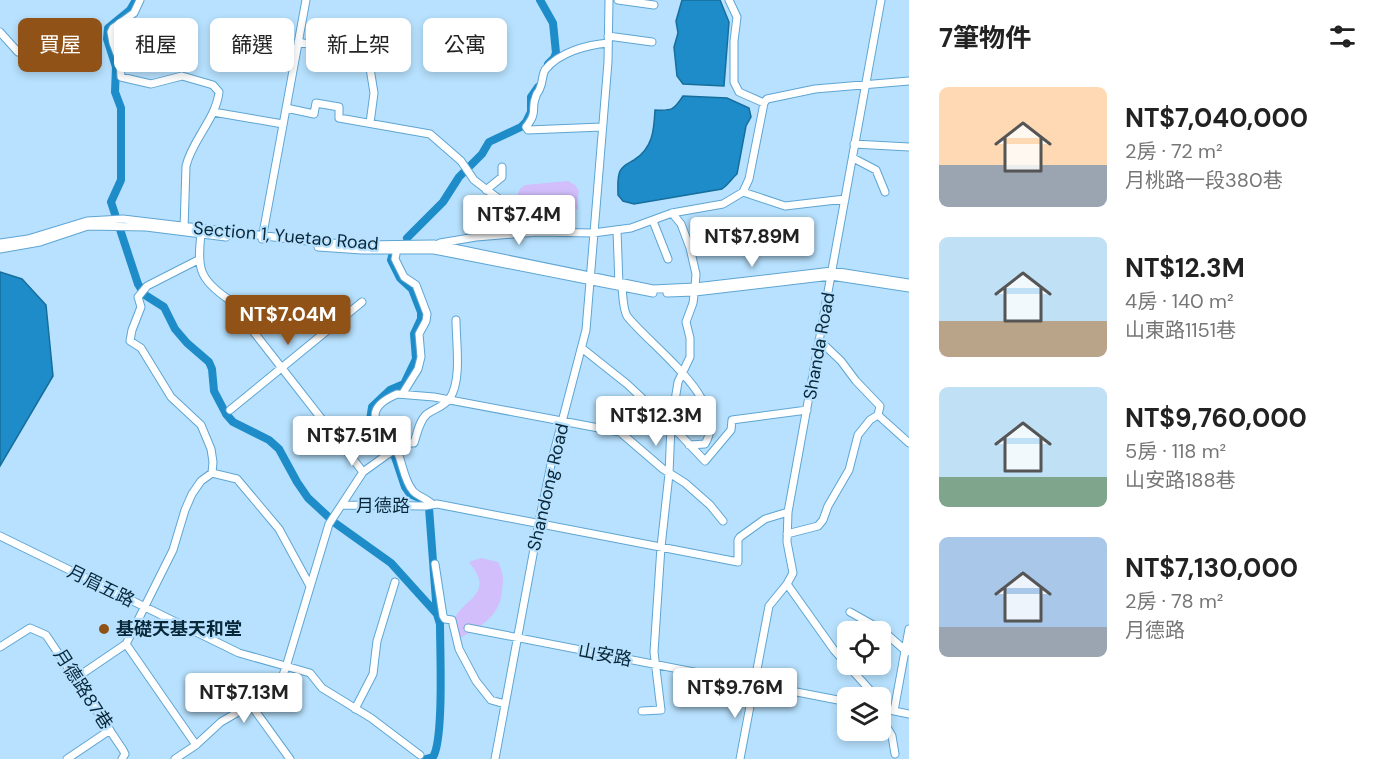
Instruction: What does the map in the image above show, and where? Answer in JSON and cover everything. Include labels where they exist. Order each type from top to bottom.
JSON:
[{"type":"street","points":[[140,0],[134,13],[113,28],[111,32],[120,62],[121,77],[151,84],[182,76],[213,85],[219,92],[213,112],[188,157],[184,230]]},
{"type":"street","points":[[262,238],[306,0]]},
{"type":"street","name":"Shandong Road","points":[[495,759],[539,522],[583,349],[591,278],[609,0]]},
{"type":"street","points":[[620,0],[654,5]]},
{"type":"street","points":[[729,0],[737,17],[734,41],[734,82],[739,92],[764,103]]},
{"type":"street","name":"Shanda Road","points":[[787,584],[793,573],[787,534],[788,512],[881,0]]},
{"type":"street","points":[[0,32],[18,52]]},
{"type":"street","points":[[602,127],[528,130],[526,127],[534,115],[534,103],[547,68],[563,55],[608,40],[652,42]]},
{"type":"street","points":[[297,42],[368,56],[374,93],[370,123]]},
{"type":"street","points":[[434,247],[476,237],[537,232],[593,233],[631,228],[672,213],[723,204],[742,192],[752,170],[766,99],[798,92],[865,83],[909,81]]},
{"type":"street","points":[[286,108],[314,114],[316,103],[339,107],[339,118],[430,134],[467,170],[474,180],[499,199],[498,235]]},
{"type":"street","points":[[213,112],[283,124]]},
{"type":"street","points":[[854,144],[909,147]]},
{"type":"street","points":[[853,158],[876,170],[885,192]]},
{"type":"street","points":[[486,190],[502,177],[502,167]]},
{"type":"street","points":[[742,192],[785,206],[845,199]]},
{"type":"street","points":[[642,711],[661,710],[654,652],[661,547],[678,382],[691,350],[687,322],[696,274],[681,224],[672,213]]},
{"type":"street","name":"Section 1, Yuetao Road","points":[[55,233],[87,221],[124,222],[362,250],[434,247]]},
{"type":"street","points":[[653,221],[668,259]]},
{"type":"street","name":"Section 1, Yuetao Road","points":[[184,230],[201,234],[262,238]]},
{"type":"street","points":[[616,230],[620,286],[625,314],[683,374],[705,403],[710,418],[710,436],[705,444],[689,445]]},
{"type":"street","points":[[0,243],[55,233]]},
{"type":"street","points":[[0,249],[32,244],[55,233]]},
{"type":"street","points":[[201,234],[198,260],[203,278],[213,289],[228,299],[363,472]]},
{"type":"street","name":"Section 1, Yuetao Road","points":[[316,244],[434,247],[591,278],[654,294],[832,273]]},
{"type":"street","points":[[398,249],[394,259],[404,277],[416,285],[426,314],[426,321],[418,334],[421,357],[418,369],[403,393]]},
{"type":"street","points":[[198,260],[147,285],[138,297],[141,307],[130,341],[141,348],[165,390],[201,425],[211,449],[212,472]]},
{"type":"street","points":[[832,273],[909,283]]},
{"type":"street","points":[[832,273],[909,288]]},
{"type":"street","points":[[230,410],[362,302]]},
{"type":"street","points":[[342,505],[363,472],[391,449],[394,443],[414,443],[423,419],[447,401],[457,382],[456,321]]},
{"type":"street","points":[[787,534],[818,526],[823,520],[828,506],[849,470],[858,435],[870,420],[878,415],[880,406],[856,381],[842,362],[819,340]]},
{"type":"street","points":[[583,349],[627,384],[658,413]]},
{"type":"street","points":[[429,505],[411,489],[377,425],[375,412],[378,407],[390,397],[403,393],[620,432],[669,474],[684,483],[710,506],[723,522]]},
{"type":"street","points":[[672,425],[705,461],[731,430],[732,420],[807,410]]},
{"type":"street","points":[[878,415],[909,443]]},
{"type":"street","points":[[900,436],[909,430]]},
{"type":"street","points":[[212,472],[232,477],[242,485],[279,529],[310,586]]},
{"type":"street","points":[[76,678],[126,644],[173,550],[192,494],[201,480],[212,472]]},
{"type":"street","name":"月德路","points":[[175,759],[196,745],[221,722],[278,688],[329,524],[342,505],[429,505],[539,522],[738,562],[740,537],[765,519],[788,512]]},
{"type":"street","name":"月眉五路","points":[[0,536],[248,657],[310,673],[322,688],[371,718],[420,755]]},
{"type":"street","points":[[435,564],[443,616],[445,619],[452,620],[459,649],[486,696],[505,704]]},
{"type":"street","points":[[355,710],[373,674],[377,641],[395,582]]},
{"type":"street","points":[[741,759],[769,606],[787,584],[834,650],[867,687]]},
{"type":"street","points":[[850,612],[882,630],[907,652]]},
{"type":"street","name":"月德路87巷","points":[[0,647],[30,628],[50,638],[125,754],[122,759]]},
{"type":"street","name":"山安路","points":[[468,628],[837,700]]},
{"type":"street","points":[[894,711],[907,652],[909,629]]},
{"type":"street","points":[[126,644],[196,745]]},
{"type":"street","points":[[251,705],[290,759]]},
{"type":"street","points":[[891,710],[909,714]]},
{"type":"street","points":[[67,759],[110,730]]},
{"type":"street","points":[[891,734],[895,754]]},
{"type":"shaded area","points":[[568,181],[579,191],[578,209],[508,213],[507,210],[521,208],[517,196],[525,185]]},
{"type":"shaded area","points":[[481,558],[498,562],[503,579],[501,599],[498,607],[488,619],[460,638],[454,619],[479,588],[476,573],[469,562]]},
{"type":"water","points":[[682,0],[720,0],[729,22],[724,86],[683,84],[677,76],[674,47],[678,33],[676,21]]},
{"type":"water","points":[[683,96],[727,98],[749,108],[751,117],[746,126],[737,174],[722,189],[634,204],[623,201],[618,195],[620,171],[640,155],[649,144],[655,110],[672,109]]},
{"type":"water","points":[[0,272],[22,279],[46,305],[53,376],[0,466]]},
{"type":"waterway","points":[[136,0],[130,10],[108,28],[107,39],[116,67],[115,92],[121,108],[121,180],[111,202],[138,284],[145,295],[164,307],[175,329],[209,362],[214,391],[233,422],[269,440],[279,449],[308,498],[335,523],[391,563],[437,614],[440,624],[439,732],[433,757],[426,759]]},
{"type":"waterway","points":[[540,0],[553,23],[556,53],[548,64]]},
{"type":"waterway","points":[[407,238],[443,202],[459,177],[482,154],[489,142],[521,127],[526,122],[531,112],[531,97],[538,87]]},
{"type":"waterway","points":[[393,253],[391,260],[400,278],[412,289],[421,312],[421,319],[414,334],[416,359],[404,384],[390,390],[372,407],[370,420],[395,457],[405,487],[410,494],[424,500],[429,508],[437,614]]},
{"type":"place","name":"基礎天基天和堂","points":[[104,629]]}]
